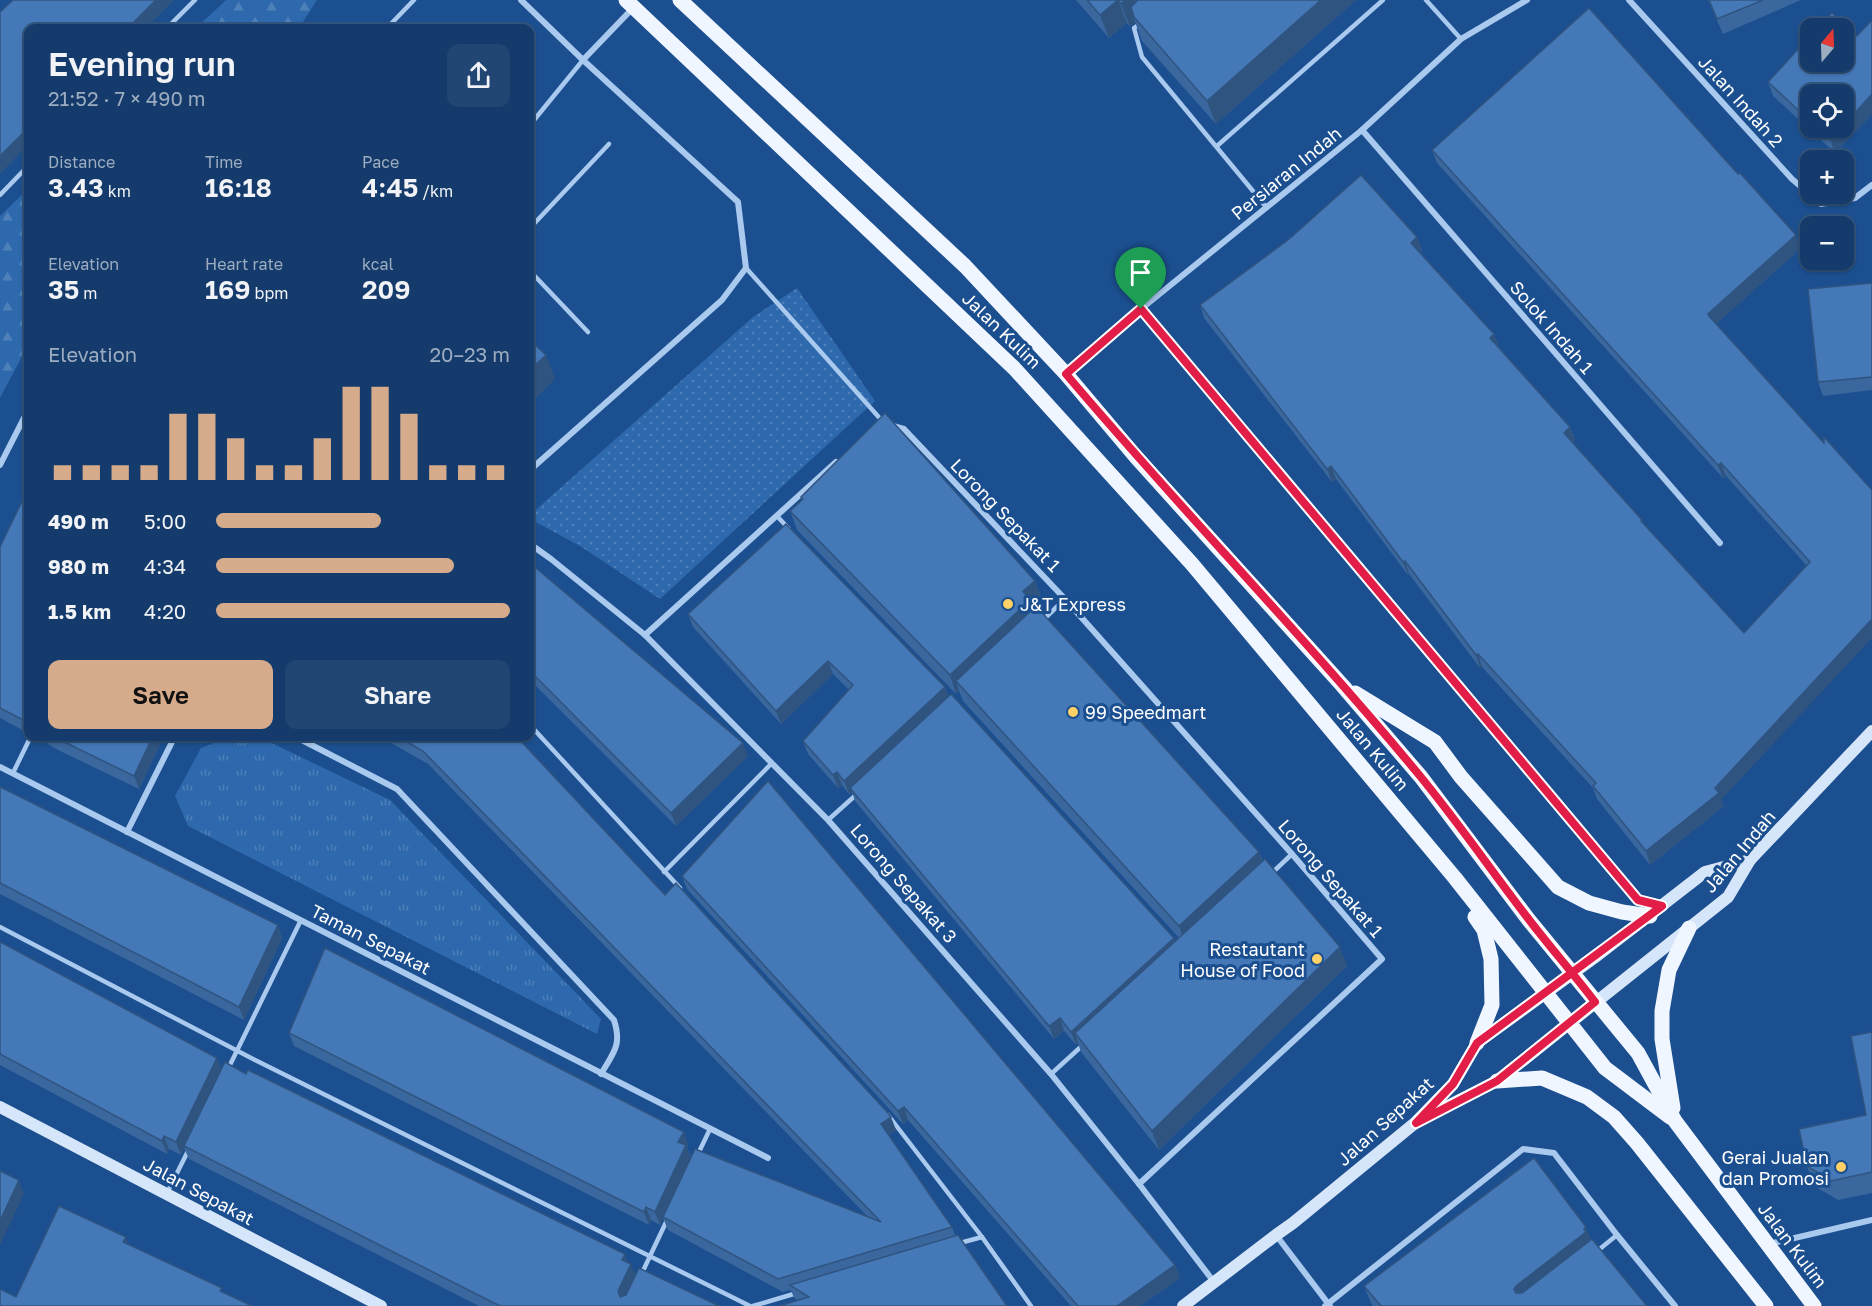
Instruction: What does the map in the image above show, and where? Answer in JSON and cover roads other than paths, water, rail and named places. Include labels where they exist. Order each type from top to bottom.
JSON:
[{"type":"main road","name":"Jalan Kulim","points":[[680,0],[965,266],[1066,374],[1136,456],[1342,685],[1421,777],[1528,919],[1638,1053],[1675,1121],[1814,1306]]},
{"type":"main road","name":"Jalan Kulim","points":[[630,4],[1014,368],[1192,564],[1455,878],[1605,1068],[1675,1121]]},
{"type":"main road","points":[[1342,685],[1434,742],[1461,777],[1558,887],[1589,903],[1622,912],[1650,916]]},
{"type":"main road","points":[[1455,878],[1461,896],[1484,930],[1491,959],[1492,1005],[1477,1043]]},
{"type":"main road","points":[[1675,1121],[1662,1039],[1662,1011],[1669,970],[1689,928]]},
{"type":"main road","points":[[1497,1081],[1542,1078],[1587,1097],[1614,1117],[1766,1306]]},
{"type":"street","points":[[521,0],[738,202],[746,268],[722,300],[534,466]]},
{"type":"street","name":"Persiaran Indah","points":[[1066,374],[1141,309],[1362,130],[1461,39],[1527,0]]},
{"type":"street","name":"Jalan Indah 2","points":[[1629,0],[1792,179],[1821,204],[1855,198],[1872,185]]},
{"type":"street","points":[[583,60],[630,4]]},
{"type":"street","name":"Solok Indah 1","points":[[1362,130],[1720,543]]},
{"type":"street","points":[[1141,309],[1638,900],[1662,906]]},
{"type":"street","points":[[0,465],[24,418]]},
{"type":"street","points":[[875,428],[885,424]]},
{"type":"street","name":"Lorong Sepakat 1","points":[[885,424],[904,429],[1065,599],[1292,854],[1382,959],[1139,1184]]},
{"type":"street","points":[[645,635],[839,460]]},
{"type":"street","name":"Lorong Sepakat 3","points":[[534,547],[645,635],[828,820],[1051,1074],[1214,1282]]},
{"type":"street","name":"Jalan Indah","points":[[1416,1123],[1497,1081],[1728,897],[1750,860],[1872,731]]},
{"type":"street","points":[[127,832],[172,741]]},
{"type":"street","points":[[304,741],[397,789],[614,1020],[619,1034],[616,1048],[601,1074]]},
{"type":"street","name":"Taman Sepakat","points":[[0,767],[768,1158]]},
{"type":"street","name":"Jalan Sepakat","points":[[1183,1306],[1293,1224],[1416,1123],[1453,1084],[1477,1043],[1650,916],[1705,872],[1750,860]]},
{"type":"street","name":"Jalan Sepakat","points":[[0,1107],[381,1306]]},
{"type":"street","points":[[1276,1235],[1328,1305],[1523,1149],[1554,1153],[1675,1306]]},
{"type":"street","points":[[1768,1244],[1872,1220]]},
{"type":"lane","points":[[171,24],[195,0]]},
{"type":"lane","points":[[391,24],[414,0]]},
{"type":"lane","points":[[1217,146],[1383,0]]},
{"type":"lane","points":[[1426,0],[1461,39]]},
{"type":"lane","points":[[1142,21],[1134,28],[1142,57],[1267,208]]},
{"type":"lane","points":[[534,120],[583,60]]},
{"type":"lane","points":[[534,224],[609,144]]},
{"type":"lane","points":[[0,195],[24,170]]},
{"type":"lane","points":[[746,268],[885,424]]},
{"type":"lane","points":[[534,275],[588,332]]},
{"type":"lane","points":[[777,516],[793,532]]},
{"type":"lane","points":[[1040,622],[1065,599]]},
{"type":"lane","points":[[534,728],[680,889]]},
{"type":"lane","points":[[13,773],[29,741]]},
{"type":"lane","points":[[664,872],[772,763]]},
{"type":"lane","points":[[828,820],[862,789]]},
{"type":"lane","points":[[1268,877],[1292,854]]},
{"type":"lane","points":[[227,1071],[301,921]]},
{"type":"lane","points":[[0,927],[237,1051],[752,1306],[799,1292]]},
{"type":"lane","points":[[1051,1074],[1085,1043]]},
{"type":"lane","points":[[888,1114],[982,1237],[1031,1306]]},
{"type":"lane","points":[[695,1161],[710,1129]]},
{"type":"lane","points":[[166,1195],[191,1143]]},
{"type":"lane","points":[[640,1277],[670,1215]]},
{"type":"lane","points":[[1590,1256],[1617,1235]]},
{"type":"lane","points":[[959,1244],[982,1237]]},
{"type":"place","name":"J&T Express","points":[[1008,604]]},
{"type":"place","name":"99 Speedmart","points":[[1073,712]]},
{"type":"place","name":"Restautant House of Food","points":[[1317,959]]},
{"type":"place","name":"Gerai Jualan dan Promosi","points":[[1841,1167]]}]
